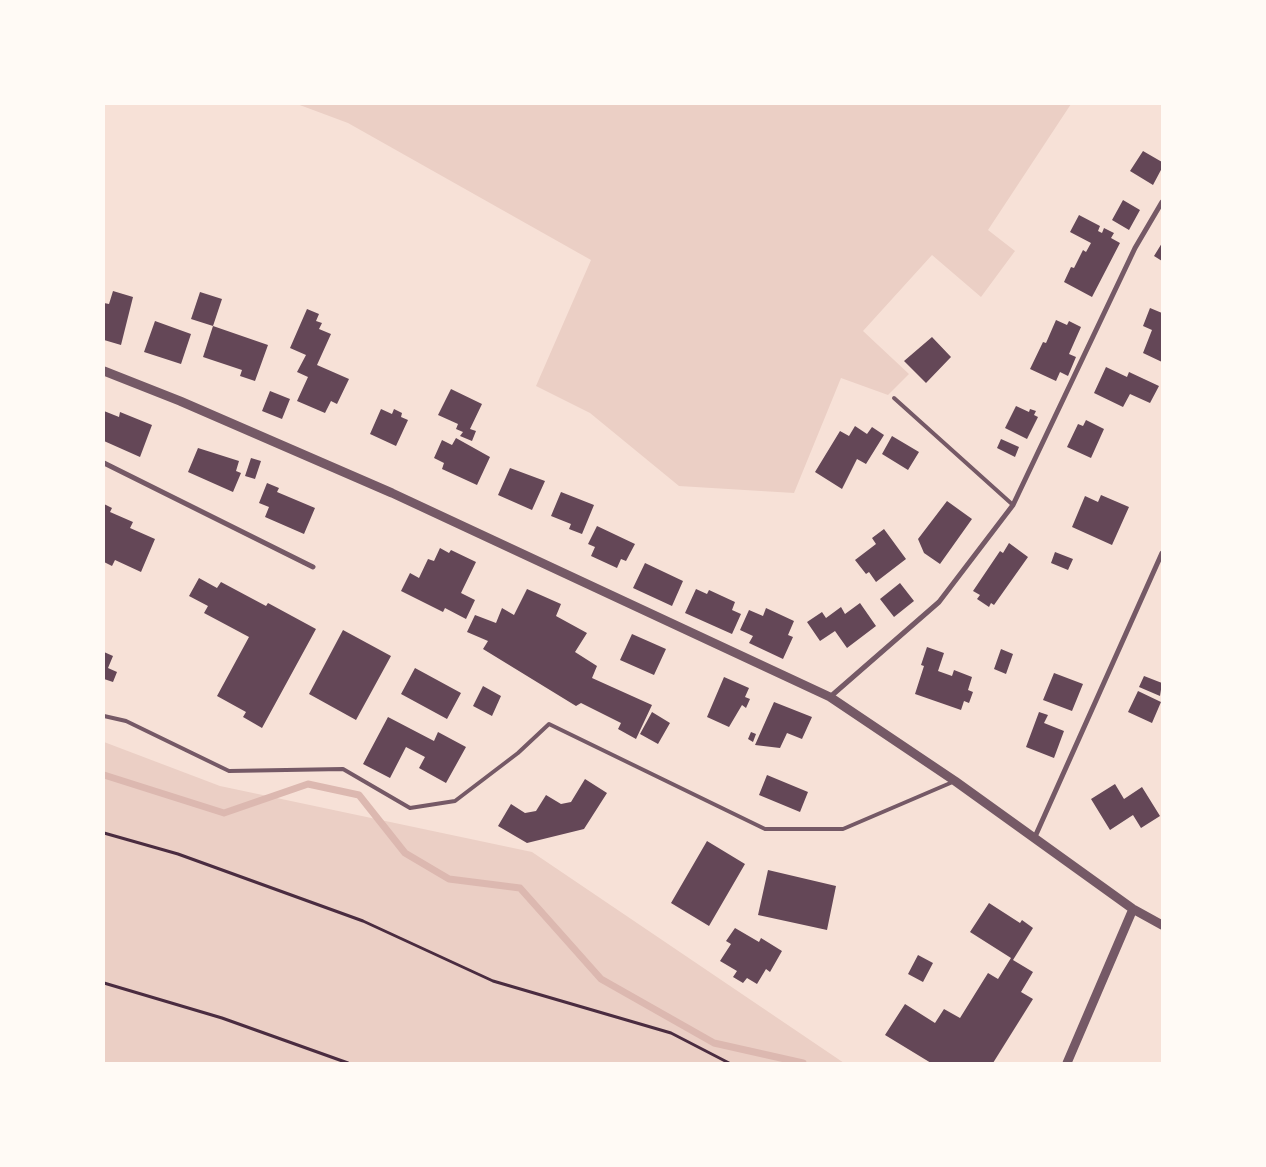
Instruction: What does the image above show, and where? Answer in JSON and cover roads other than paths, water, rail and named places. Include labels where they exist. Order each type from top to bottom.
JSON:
[{"type":"street","points":[[830,697],[939,602],[1013,506],[1135,248],[1162,202]]},
{"type":"street","points":[[104,371],[189,405],[392,493],[830,697],[955,781],[1133,909],[1162,925]]},
{"type":"street","points":[[104,463],[313,567]]},
{"type":"street","points":[[1034,839],[1162,554]]},
{"type":"street","points":[[1067,1063],[1133,909]]},
{"type":"lane","points":[[894,398],[1013,506]]},
{"type":"lane","points":[[104,716],[126,721],[229,771],[343,769],[410,808],[455,801],[518,753],[549,724],[765,829],[843,829],[955,781]]},
{"type":"waterway","points":[[104,775],[224,813],[308,784],[359,795],[405,853],[449,879],[520,888],[601,979],[714,1043],[803,1063]]}]
